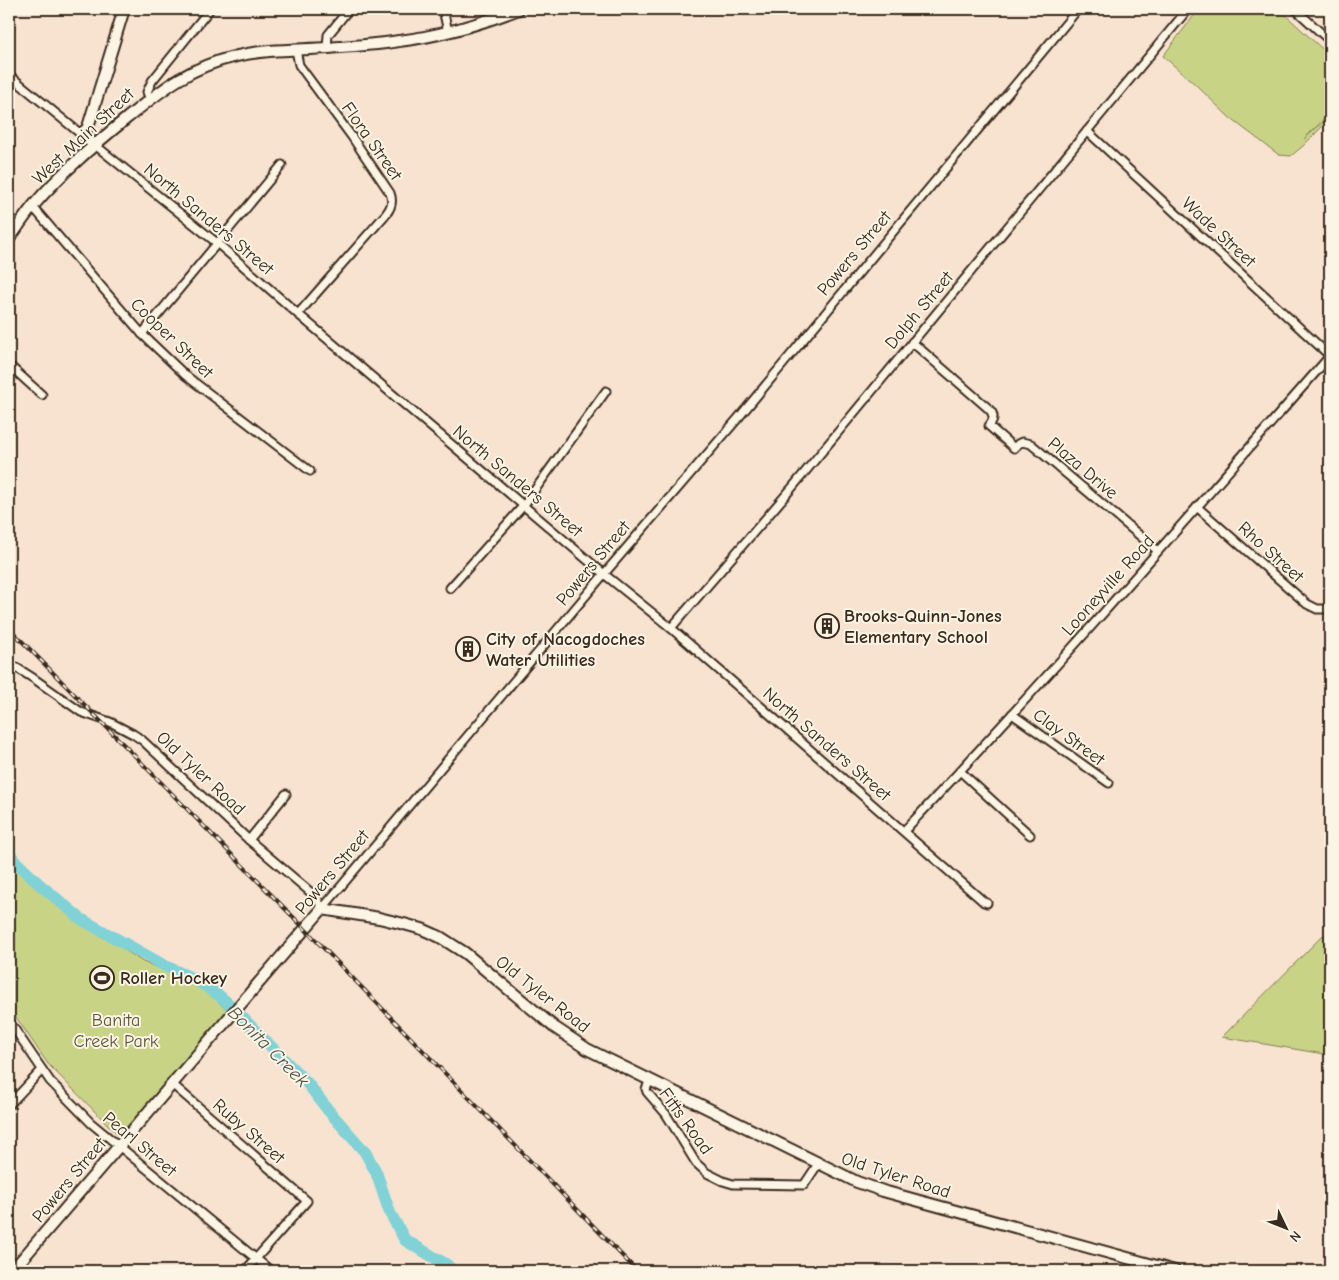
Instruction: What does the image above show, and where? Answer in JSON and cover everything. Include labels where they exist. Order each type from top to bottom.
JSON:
[{"type":"street","points":[[82,135],[88,127],[124,9]]},
{"type":"street","name":"West Main Street","points":[[9,239],[33,207],[62,175],[150,100],[147,92],[152,81],[210,9]]},
{"type":"street","points":[[327,48],[328,35],[349,9]]},
{"type":"street","points":[[443,9],[448,32]]},
{"type":"street","points":[[150,100],[187,74],[207,64],[249,54],[398,42],[448,32],[519,9]]},
{"type":"street","name":"Powers Street","points":[[12,1271],[249,995],[604,574],[734,423],[1078,9]]},
{"type":"street","name":"Dolph Street","points":[[671,628],[791,489],[1188,9]]},
{"type":"street","points":[[1294,9],[1330,41]]},
{"type":"street","name":"Flora Street","points":[[296,50],[300,65],[352,137],[390,193],[392,200],[392,206],[386,214],[298,314]]},
{"type":"street","points":[[9,76],[95,145]]},
{"type":"street","name":"Wade Street","points":[[1087,130],[1330,356]]},
{"type":"street","name":"North Sanders Street","points":[[95,145],[217,243],[604,574],[671,628],[987,903]]},
{"type":"street","points":[[142,334],[282,165]]},
{"type":"street","name":"Cooper Street","points":[[33,207],[142,334],[185,375],[310,471]]},
{"type":"street","name":"Plaza Drive","points":[[912,342],[994,414],[989,426],[1014,448],[1022,442],[1031,444],[1158,551]]},
{"type":"street","name":"Looneyville Road","points":[[904,831],[1102,615],[1330,356]]},
{"type":"street","points":[[9,365],[42,395]]},
{"type":"street","points":[[450,588],[524,505],[606,391]]},
{"type":"street","name":"Rho Street","points":[[1197,507],[1307,604],[1317,609],[1330,609]]},
{"type":"street","name":"Old Tyler Road","points":[[9,663],[76,709],[110,722],[142,740],[249,840],[314,896],[322,909],[379,918],[422,929],[440,937],[465,953],[554,1027],[587,1049],[856,1182],[882,1191],[1175,1271]]},
{"type":"street","name":"Clay Street","points":[[1012,714],[1109,784]]},
{"type":"street","points":[[960,771],[1030,835]]},
{"type":"street","points":[[249,840],[286,794]]},
{"type":"street","name":"Pearl Street","points":[[9,1021],[50,1081],[91,1123],[271,1271]]},
{"type":"street","points":[[9,1105],[42,1070]]},
{"type":"street","name":"Fitts Road","points":[[650,1080],[647,1092],[666,1114],[696,1163],[715,1177],[733,1184],[804,1185],[818,1164]]},
{"type":"street","name":"Ruby Street","points":[[172,1084],[307,1201],[256,1258]]},
{"type":"street","points":[[245,1271],[256,1258]]},
{"type":"green space","points":[[1199,9],[1279,9],[1330,56],[1330,113],[1304,139],[1330,116],[1330,119],[1291,156],[1279,155],[1230,118],[1163,56]]},
{"type":"green space","name":"Banita Creek Park","points":[[9,858],[14,865],[81,922],[106,935],[143,962],[192,981],[209,993],[228,1011],[120,1137],[48,1064],[9,1007]]},
{"type":"green space","points":[[1330,933],[1330,1055],[1222,1037],[1322,936]]},
{"type":"waterway","name":"Bonita Creek","points":[[9,853],[38,883],[81,919],[165,966],[194,979],[229,1004],[308,1084],[365,1152],[376,1172],[390,1213],[405,1240],[447,1265],[453,1271]]},
{"type":"railway","points":[[9,628],[637,1271]]},
{"type":"place","name":"Brooks-Quinn-Jones Elementary School","points":[[827,626]]},
{"type":"place","name":"City of Nacogdoches Water Utilities","points":[[468,649]]},
{"type":"place","name":"Roller Hockey","points":[[102,978]]}]
